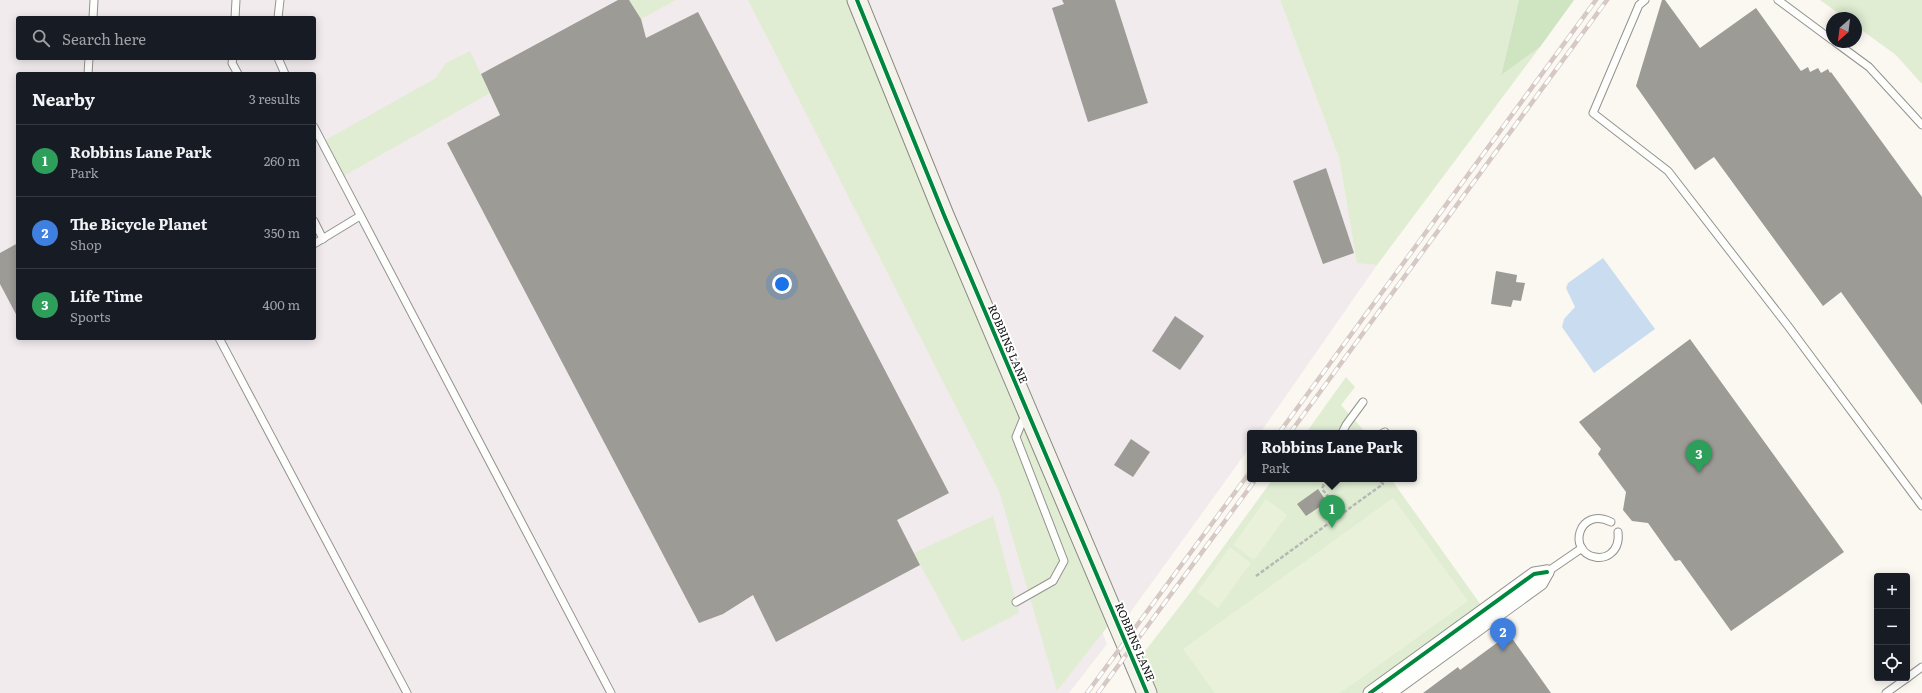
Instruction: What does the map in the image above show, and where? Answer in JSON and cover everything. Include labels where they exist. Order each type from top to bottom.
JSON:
[{"type":"street","name":"ROBBINS LANE","points":[[858,0],[944,215],[1147,693]]},
{"type":"street","points":[[1370,693],[1534,574],[1547,572]]},
{"type":"street","points":[[1389,693],[1541,583],[1547,572]]},
{"type":"lane","points":[[93,16],[94,0]]},
{"type":"lane","points":[[235,16],[236,0]]},
{"type":"lane","points":[[278,16],[280,0]]},
{"type":"lane","points":[[1645,0],[1639,5],[1593,113],[1668,171],[1788,326],[1922,506]]},
{"type":"lane","points":[[1778,0],[1826,36]]},
{"type":"lane","points":[[1843,48],[1869,67],[1922,125]]},
{"type":"lane","points":[[88,72],[89,60]]},
{"type":"lane","points":[[233,60],[232,63],[237,72]]},
{"type":"lane","points":[[279,60],[284,72]]},
{"type":"lane","points":[[316,131],[611,693]]},
{"type":"lane","points":[[316,243],[360,216]]},
{"type":"lane","points":[[316,225],[323,239]]},
{"type":"lane","points":[[220,340],[407,693]]},
{"type":"lane","points":[[1344,430],[1363,402]]},
{"type":"lane","points":[[1016,602],[1053,581],[1064,561],[1016,437],[1027,411]]},
{"type":"lane","points":[[1610,522],[1604,518],[1593,518],[1583,525],[1578,536],[1582,548],[1591,556],[1598,558],[1608,556],[1616,548],[1618,543],[1618,532]]},
{"type":"lane","points":[[1547,572],[1582,548]]},
{"type":"lane","points":[[1910,676],[1922,667]]},
{"type":"lane","points":[[1886,693],[1903,681]]},
{"type":"path","points":[[1325,482],[1322,489],[1342,514]]},
{"type":"path","points":[[1256,576],[1383,484],[1381,482]]},
{"type":"shaded area","points":[[0,0],[857,0],[1107,644],[1069,693],[0,693]]},
{"type":"shaded area","points":[[858,0],[1280,0],[1339,158],[1357,262],[1377,265],[1262,430],[1247,430],[1247,451],[1119,628]]},
{"type":"green space","points":[[629,0],[676,0],[641,19]]},
{"type":"green space","points":[[748,0],[854,0],[1115,617],[1057,691],[999,491]]},
{"type":"green space","points":[[1280,0],[1519,0],[1501,74],[1540,47],[1377,265],[1357,263],[1339,158]]},
{"type":"green space","points":[[1519,0],[1574,0],[1540,47],[1501,75]]},
{"type":"green space","points":[[1820,0],[1922,0],[1922,84],[1896,55],[1862,30],[1862,12],[1837,12]]},
{"type":"green space","points":[[470,51],[490,93],[340,178],[322,142],[436,78],[446,63]]},
{"type":"green space","points":[[1346,377],[1355,387],[1341,405],[1363,430],[1308,430]]},
{"type":"green space","points":[[1271,482],[1393,482],[1481,605],[1362,693],[1148,693],[1135,664],[1187,597]]},
{"type":"green space","points":[[1393,498],[1468,601],[1340,693],[1215,693],[1183,649]]},
{"type":"green space","points":[[1266,499],[1287,515],[1254,560],[1233,545]]},
{"type":"green space","points":[[993,516],[1019,613],[962,642],[914,553]]},
{"type":"green space","points":[[1230,547],[1251,563],[1218,608],[1197,592]]},
{"type":"water","points":[[1603,258],[1655,329],[1594,373],[1562,327],[1564,319],[1575,307],[1566,288],[1568,283]]},
{"type":"building","points":[[618,0],[629,0],[641,19],[646,38],[698,12],[949,493],[897,520],[920,565],[776,642],[753,595],[723,614],[699,623],[447,143],[500,115],[481,74]]},
{"type":"building","points":[[1062,0],[1115,0],[1148,103],[1088,122],[1052,8],[1064,4]]},
{"type":"building","points":[[1662,0],[1665,0],[1700,48],[1756,8],[1801,71],[1808,67],[1810,72],[1818,68],[1821,73],[1828,69],[1830,73],[1831,72],[1922,197],[1922,405],[1841,292],[1823,306],[1714,157],[1695,170],[1636,86]]},
{"type":"building","points":[[1326,168],[1354,253],[1323,264],[1293,181]]},
{"type":"building","points":[[16,244],[16,314],[0,284],[0,253]]},
{"type":"building","points":[[1496,271],[1517,275],[1516,282],[1525,283],[1521,301],[1513,300],[1511,307],[1491,304]]},
{"type":"building","points":[[1175,316],[1204,336],[1180,370],[1152,351]]},
{"type":"building","points":[[1690,339],[1844,552],[1731,631],[1680,560],[1675,561],[1648,523],[1632,521],[1623,510],[1626,492],[1598,454],[1601,449],[1579,422]]},
{"type":"building","points":[[1131,439],[1150,452],[1133,477],[1114,465]]},
{"type":"building","points":[[1318,489],[1327,502],[1306,516],[1297,504]]},
{"type":"building","points":[[1509,634],[1551,693],[1423,693],[1458,667],[1460,670]]},
{"type":"railway","points":[[1281,430],[1596,0]]},
{"type":"railway","points":[[1292,430],[1607,0]]},
{"type":"railway","points":[[1087,693],[1247,476]]},
{"type":"railway","points":[[1098,693],[1254,482]]},
{"type":"cycle path","points":[[857,0],[944,215],[1147,693]]},
{"type":"cycle path","points":[[1370,693],[1534,574],[1547,572]]},
{"type":"place","name":"Life Time","points":[[1699,473]]},
{"type":"place","name":"Robbins Lane Park","points":[[1332,528]]},
{"type":"place","name":"The Bicycle Planet","points":[[1503,651]]}]
